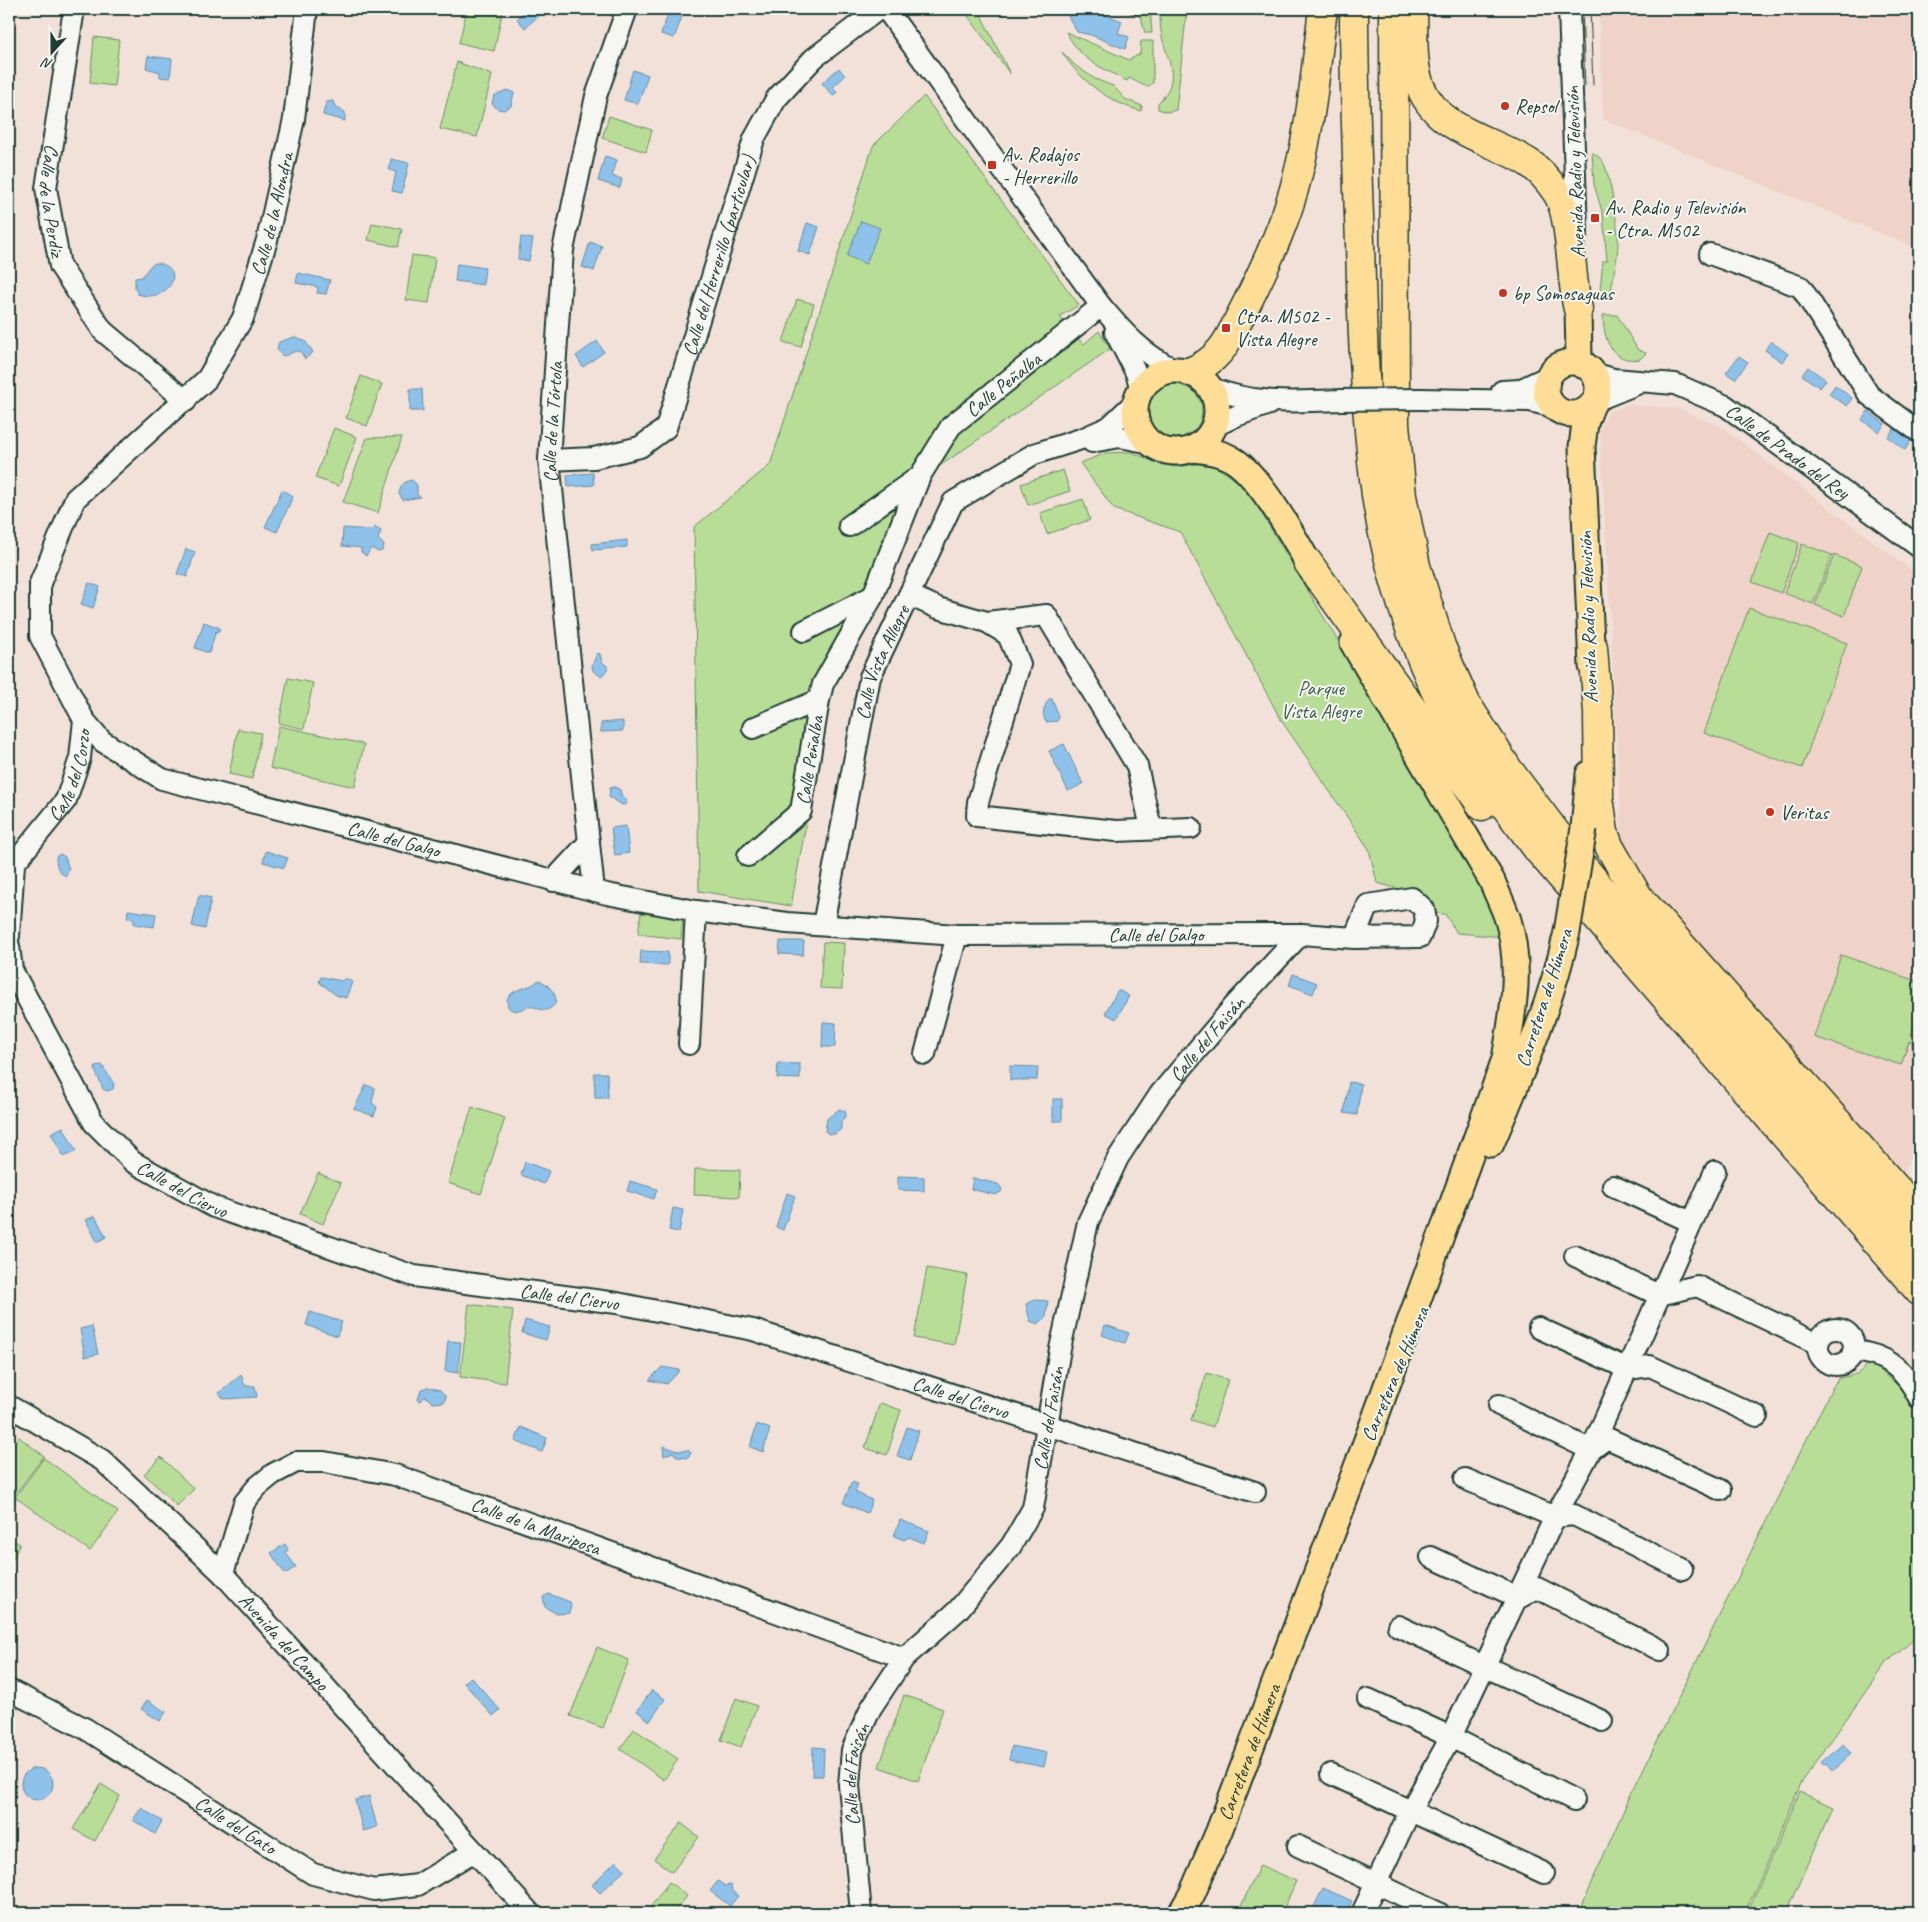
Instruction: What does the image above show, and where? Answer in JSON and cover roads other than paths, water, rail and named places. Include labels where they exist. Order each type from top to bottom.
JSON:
[{"type":"highway","points":[[1191,376],[1206,366],[1221,351],[1278,236],[1298,176],[1310,114],[1323,9]]},
{"type":"highway","points":[[1354,9],[1362,308],[1369,423],[1376,497],[1393,574],[1420,654],[1447,716],[1493,790],[1538,850],[1919,1291]]},
{"type":"highway","points":[[1394,9],[1395,424],[1402,496],[1416,566],[1441,646],[1466,703],[1508,770],[1560,838],[1621,912],[1919,1253]]},
{"type":"highway","points":[[1413,9],[1418,75],[1422,89],[1429,101],[1452,124],[1528,162],[1540,171],[1558,195],[1564,208],[1573,289],[1578,308]]},
{"type":"highway","points":[[1307,561],[1504,836],[1617,963],[1724,1064]]},
{"type":"highway","points":[[1593,648],[1601,813],[1608,846],[1623,873],[1644,902],[1919,1214]]},
{"type":"main road","name":"Avenida Radio y Televisión","points":[[1578,308],[1578,358],[1587,369]]},
{"type":"main road","points":[[1564,363],[1587,369],[1598,387],[1593,404],[1574,414],[1562,412],[1555,407],[1548,391],[1549,376],[1564,363]]},
{"type":"main road","points":[[1191,449],[1206,438],[1213,427],[1217,410],[1191,376],[1157,374],[1138,395],[1136,422],[1144,437],[1151,443],[1171,451],[1191,449],[1224,455],[1248,472],[1307,561],[1363,661],[1492,880],[1508,921],[1513,940],[1515,970],[1514,1012],[1505,1059],[1365,1446]]},
{"type":"main road","name":"Avenida Radio y Televisión","points":[[1584,828],[1590,767],[1593,648],[1582,472],[1583,436],[1593,404]]},
{"type":"main road","name":"Carretera de Húmera","points":[[1181,1913],[1192,1894],[1219,1830],[1365,1446],[1525,1063],[1561,960],[1584,828]]},
{"type":"street","name":"Calle de la Perdiz","points":[[74,9],[46,188],[60,266],[103,332],[186,401]]},
{"type":"street","name":"Calle de la Alondra","points":[[186,401],[207,379],[244,318],[267,240],[294,119],[307,9]]},
{"type":"street","name":"Calle de la Tórtola","points":[[594,891],[549,460],[563,250],[596,96],[626,9]]},
{"type":"street","name":"Calle del Herrerillo (particular)","points":[[549,460],[594,458],[640,448],[666,428],[754,139],[776,99],[814,58],[879,9]]},
{"type":"street","points":[[886,9],[1101,306],[1140,348],[1161,364],[1242,398],[1274,402],[1419,399],[1530,401],[1555,407]]},
{"type":"street","name":"Avenida Radio y Televisión","points":[[1569,9],[1578,308]]},
{"type":"street","points":[[1710,254],[1801,287],[1869,395],[1919,432]]},
{"type":"street","points":[[1101,306],[1130,359],[1138,395]]},
{"type":"street","name":"Calle Peñalba","points":[[748,856],[801,811],[818,700],[823,684],[873,596],[920,476],[952,426],[1101,306]]},
{"type":"street","name":"Calle de Prado del Rey","points":[[1587,369],[1614,379],[1675,384],[1726,406],[1919,547]]},
{"type":"street","points":[[1419,399],[1519,390],[1549,376]]},
{"type":"street","name":"Calle de Prado del Rey","points":[[1593,404],[1644,381]]},
{"type":"street","name":"Calle Vista Allegre","points":[[823,925],[870,677],[953,502],[1034,454],[1084,438],[1109,427],[1138,395]]},
{"type":"street","name":"Calle del Corzo","points":[[11,865],[66,800],[80,758],[84,720],[40,636],[40,583],[75,499],[186,401]]},
{"type":"street","points":[[1213,427],[1274,402]]},
{"type":"street","name":"Calle Vista Allegre","points":[[1034,454],[1120,437],[1151,443]]},
{"type":"street","name":"Calle Peñalba","points":[[848,526],[920,476]]},
{"type":"street","points":[[909,595],[938,608],[987,622],[1008,635],[1020,664],[978,802],[977,816],[1116,831],[1151,828],[1191,828]]},
{"type":"street","points":[[804,631],[873,596]]},
{"type":"street","points":[[987,622],[1046,615],[1137,766],[1151,828]]},
{"type":"street","name":"Calle Peñalba","points":[[754,728],[818,700]]},
{"type":"street","name":"Calle del Galgo","points":[[84,720],[102,741],[162,779],[594,891],[696,911],[787,923],[957,935],[1042,937],[1301,934],[1354,938],[1420,937],[1426,921],[1424,909],[1412,898],[1368,905],[1354,938]]},
{"type":"street","points":[[80,758],[102,741]]},
{"type":"street","points":[[553,880],[588,842]]},
{"type":"street","points":[[9,936],[11,865]]},
{"type":"street","points":[[689,1044],[696,911]]},
{"type":"street","name":"Calle del Faisán","points":[[861,1913],[849,1785],[852,1750],[872,1708],[904,1658],[958,1610],[1011,1546],[1033,1508],[1060,1349],[1088,1222],[1118,1158],[1160,1094],[1234,1006],[1301,934]]},
{"type":"street","points":[[925,1054],[957,935]]},
{"type":"street","name":"Calle del Ciervo","points":[[9,946],[12,970],[94,1123],[133,1162],[214,1207],[414,1276],[617,1303],[753,1330],[1255,1492]]},
{"type":"street","points":[[1362,1913],[1410,1811],[1451,1737],[1519,1598],[1555,1518],[1591,1450],[1715,1171]]},
{"type":"street","points":[[1613,1186],[1691,1222]]},
{"type":"street","points":[[1575,1256],[1659,1295],[1697,1286],[1818,1344],[1821,1356],[1831,1364],[1836,1365],[1847,1361],[1853,1350],[1877,1355],[1900,1369],[1919,1398]]},
{"type":"street","points":[[1539,1328],[1628,1369],[1650,1366],[1757,1416]]},
{"type":"street","points":[[1498,1405],[1591,1450]]},
{"type":"street","name":"Avenida del Campo","points":[[9,1406],[102,1460],[224,1574],[530,1913]]},
{"type":"street","points":[[1591,1450],[1607,1438],[1722,1490]]},
{"type":"street","name":"Calle de la Mariposa","points":[[224,1574],[244,1503],[257,1487],[273,1474],[296,1462],[324,1462],[395,1475],[904,1658]]},
{"type":"street","points":[[1466,1478],[1555,1518],[1574,1515],[1682,1569]]},
{"type":"street","points":[[1432,1558],[1519,1598]]},
{"type":"street","points":[[1519,1598],[1537,1588],[1660,1650]]},
{"type":"street","points":[[1398,1626],[1602,1721]]},
{"type":"street","name":"Calle del Gato","points":[[9,1690],[86,1729],[314,1874],[374,1890],[418,1885],[473,1852]]},
{"type":"street","points":[[1368,1699],[1451,1737],[1574,1800]]},
{"type":"street","points":[[1331,1774],[1544,1873]]},
{"type":"street","points":[[1298,1846],[1439,1913]]},
{"type":"water","points":[[527,9],[546,9],[525,28],[517,19]]},
{"type":"water","points":[[670,9],[683,14],[674,38],[661,34]]},
{"type":"water","points":[[1064,9],[1090,9],[1122,21],[1118,33],[1129,37],[1125,49],[1091,35],[1077,32]]},
{"type":"water","points":[[148,56],[172,59],[170,78],[160,77],[160,72],[146,68]]},
{"type":"water","points":[[839,68],[845,76],[833,87],[837,92],[833,96],[822,83]]},
{"type":"water","points":[[633,70],[648,75],[638,104],[624,100]]},
{"type":"water","points":[[507,90],[514,93],[511,106],[504,110],[498,109],[492,104],[494,96]]},
{"type":"water","points":[[333,101],[335,107],[345,112],[345,121],[323,115],[326,102]]},
{"type":"water","points":[[605,156],[617,160],[612,176],[622,179],[620,188],[598,181]]},
{"type":"water","points":[[391,159],[409,163],[402,193],[392,191],[396,172],[389,170]]},
{"type":"water","points":[[861,221],[880,228],[866,264],[847,256]]},
{"type":"water","points":[[807,223],[819,227],[810,255],[798,251]]},
{"type":"water","points":[[521,237],[533,239],[529,261],[518,259]]},
{"type":"water","points":[[590,242],[602,246],[594,271],[582,267]]},
{"type":"water","points":[[156,263],[166,266],[172,271],[171,284],[158,294],[148,296],[138,294],[135,289],[135,278],[142,277],[150,266]]},
{"type":"water","points":[[457,264],[485,268],[483,285],[455,281]]},
{"type":"water","points":[[298,273],[330,280],[326,294],[317,293],[318,287],[296,283]]},
{"type":"water","points":[[294,337],[305,341],[313,352],[305,359],[301,352],[297,351],[283,356],[277,348],[279,342]]},
{"type":"water","points":[[597,341],[604,352],[583,367],[576,356]]},
{"type":"water","points":[[1771,341],[1788,354],[1782,362],[1765,350]]},
{"type":"water","points":[[1739,356],[1748,362],[1735,379],[1726,373]]},
{"type":"water","points":[[1808,367],[1826,380],[1820,388],[1802,375]]},
{"type":"water","points":[[1835,385],[1852,398],[1847,406],[1829,394]]},
{"type":"water","points":[[410,389],[422,389],[423,411],[410,411]]},
{"type":"water","points":[[1868,411],[1885,424],[1879,432],[1862,420]]},
{"type":"water","points":[[1894,429],[1911,441],[1905,450],[1888,437]]},
{"type":"water","points":[[593,473],[594,485],[568,487],[567,475]]},
{"type":"water","points":[[412,480],[417,485],[417,495],[421,497],[403,500],[399,494],[400,489],[403,484]]},
{"type":"water","points":[[282,490],[293,496],[277,532],[265,527]]},
{"type":"water","points":[[375,527],[381,531],[378,539],[384,545],[382,551],[378,552],[371,548],[366,556],[361,552],[361,548],[342,546],[343,528],[372,530]]},
{"type":"water","points":[[627,540],[627,547],[593,550],[592,544]]},
{"type":"water","points":[[186,549],[195,552],[187,577],[177,574]]},
{"type":"water","points":[[89,583],[100,587],[93,608],[81,604]]},
{"type":"water","points":[[204,622],[220,628],[218,632],[216,631],[209,653],[195,648]]},
{"type":"water","points":[[597,653],[600,654],[602,662],[607,666],[608,670],[601,676],[593,671],[592,666]]},
{"type":"water","points":[[1049,699],[1052,699],[1059,718],[1057,721],[1046,722],[1044,719],[1044,710]]},
{"type":"water","points":[[623,721],[623,731],[601,732],[601,723]]},
{"type":"water","points":[[1064,744],[1083,784],[1068,791],[1049,751]]},
{"type":"water","points":[[615,787],[620,790],[627,804],[622,805],[609,797],[610,788]]},
{"type":"water","points":[[626,826],[629,853],[615,855],[611,828]]},
{"type":"water","points":[[266,851],[288,858],[284,868],[263,862]]},
{"type":"water","points":[[60,854],[65,857],[69,869],[66,876],[59,871],[57,866],[56,857]]},
{"type":"water","points":[[199,895],[211,898],[205,929],[192,926]]},
{"type":"water","points":[[128,910],[156,914],[154,927],[134,924],[134,919],[127,918]]},
{"type":"water","points":[[780,941],[804,941],[803,955],[779,954]]},
{"type":"water","points":[[641,951],[668,952],[668,965],[640,964]]},
{"type":"water","points":[[1293,974],[1317,983],[1313,994],[1289,985]]},
{"type":"water","points":[[321,977],[342,981],[345,978],[352,982],[346,998],[336,995],[319,982]]},
{"type":"water","points":[[539,980],[554,993],[556,1002],[554,1006],[545,1010],[530,1007],[514,1011],[508,1007],[507,999],[510,995]]},
{"type":"water","points":[[1118,990],[1129,996],[1116,1019],[1105,1013]]},
{"type":"water","points":[[823,1022],[836,1023],[835,1047],[822,1047]]},
{"type":"water","points":[[778,1063],[800,1064],[800,1079],[777,1078]]},
{"type":"water","points":[[102,1065],[114,1084],[113,1089],[107,1091],[103,1089],[95,1070],[96,1066]]},
{"type":"water","points":[[1010,1066],[1038,1067],[1037,1080],[1010,1080]]},
{"type":"water","points":[[594,1073],[607,1073],[608,1098],[595,1098]]},
{"type":"water","points":[[1349,1082],[1361,1084],[1357,1115],[1344,1113]]},
{"type":"water","points":[[366,1085],[375,1088],[372,1103],[377,1107],[374,1116],[354,1109]]},
{"type":"water","points":[[1053,1099],[1062,1099],[1062,1121],[1053,1121]]},
{"type":"water","points":[[839,1109],[845,1111],[846,1115],[841,1122],[841,1129],[835,1134],[829,1134],[825,1131],[827,1119]]},
{"type":"water","points":[[63,1127],[76,1151],[64,1157],[51,1133]]},
{"type":"water","points":[[525,1162],[549,1171],[544,1184],[521,1175]]},
{"type":"water","points":[[898,1176],[924,1177],[924,1191],[898,1190]]},
{"type":"water","points":[[973,1178],[998,1184],[1002,1189],[1001,1192],[995,1195],[971,1189]]},
{"type":"water","points":[[630,1181],[657,1189],[654,1199],[627,1191]]},
{"type":"water","points":[[787,1193],[795,1196],[783,1230],[776,1227]]},
{"type":"water","points":[[673,1208],[683,1210],[679,1232],[669,1230]]},
{"type":"water","points":[[95,1216],[106,1237],[97,1242],[86,1220]]},
{"type":"water","points":[[1035,1300],[1048,1301],[1046,1317],[1038,1324],[1030,1321],[1026,1304]]},
{"type":"water","points":[[310,1312],[342,1322],[337,1336],[306,1325]]},
{"type":"water","points":[[525,1320],[550,1327],[546,1340],[522,1333]]},
{"type":"water","points":[[1105,1325],[1129,1333],[1125,1343],[1102,1335]]},
{"type":"water","points":[[92,1326],[98,1354],[85,1357],[80,1329]]},
{"type":"water","points":[[448,1341],[461,1342],[458,1373],[445,1371]]},
{"type":"water","points":[[662,1367],[680,1370],[667,1384],[649,1380]]},
{"type":"water","points":[[241,1375],[245,1386],[255,1386],[257,1397],[224,1399],[219,1393]]},
{"type":"water","points":[[427,1387],[440,1390],[446,1397],[444,1402],[433,1403],[425,1396],[421,1401],[418,1400],[421,1390]]},
{"type":"water","points":[[757,1424],[770,1429],[763,1452],[750,1447]]},
{"type":"water","points":[[521,1427],[547,1438],[542,1452],[515,1441]]},
{"type":"water","points":[[907,1427],[919,1431],[910,1460],[897,1456]]},
{"type":"water","points":[[663,1446],[679,1451],[688,1450],[691,1453],[688,1458],[677,1457],[673,1452],[664,1456]]},
{"type":"water","points":[[852,1482],[858,1484],[855,1492],[872,1500],[867,1513],[843,1503]]},
{"type":"water","points":[[900,1520],[929,1531],[924,1543],[909,1537],[904,1540],[894,1536]]},
{"type":"water","points":[[285,1544],[288,1549],[286,1553],[296,1567],[285,1574],[271,1553]]},
{"type":"water","points":[[549,1594],[570,1602],[569,1613],[557,1614],[545,1607],[543,1597]]},
{"type":"water","points":[[471,1677],[500,1710],[493,1716],[464,1683]]},
{"type":"water","points":[[652,1690],[665,1699],[650,1721],[637,1711]]},
{"type":"water","points":[[147,1700],[166,1712],[160,1721],[141,1709]]},
{"type":"water","points":[[1843,1744],[1851,1754],[1833,1770],[1827,1763],[1823,1765],[1821,1762]]},
{"type":"water","points":[[1012,1746],[1047,1753],[1044,1767],[1009,1760]]},
{"type":"water","points":[[813,1747],[824,1748],[823,1776],[812,1776]]},
{"type":"water","points":[[37,1768],[43,1769],[48,1773],[52,1778],[52,1790],[48,1795],[43,1799],[37,1800],[31,1799],[26,1795],[22,1790],[21,1784],[22,1778],[26,1773],[31,1769]]},
{"type":"water","points":[[369,1796],[377,1827],[363,1831],[355,1800]]},
{"type":"water","points":[[141,1808],[162,1821],[155,1834],[133,1820]]},
{"type":"water","points":[[616,1861],[625,1870],[600,1893],[592,1885]]},
{"type":"water","points":[[718,1881],[725,1886],[731,1885],[732,1891],[738,1896],[730,1906],[710,1891]]},
{"type":"water","points":[[1323,1888],[1352,1901],[1346,1913],[1311,1913]]},
{"type":"tram line","points":[[1582,9],[1585,86]]},
{"type":"tram line","points":[[1590,9],[1593,85]]},
{"type":"place","name":"Repsol","points":[[1505,106]]},
{"type":"place","name":"Av. Rodajos - Herrerillo","points":[[992,165]]},
{"type":"place","name":"Av. Radio y Televisión - Ctra. M502","points":[[1595,218]]},
{"type":"place","name":"bp Somosaguas","points":[[1503,293]]},
{"type":"place","name":"Ctra. M502 - Vista Alegre","points":[[1226,328]]},
{"type":"place","name":"Veritas","points":[[1770,812]]},
{"type":"park label","name":"Parque Vista Alegre","points":[[1321,700]]}]
